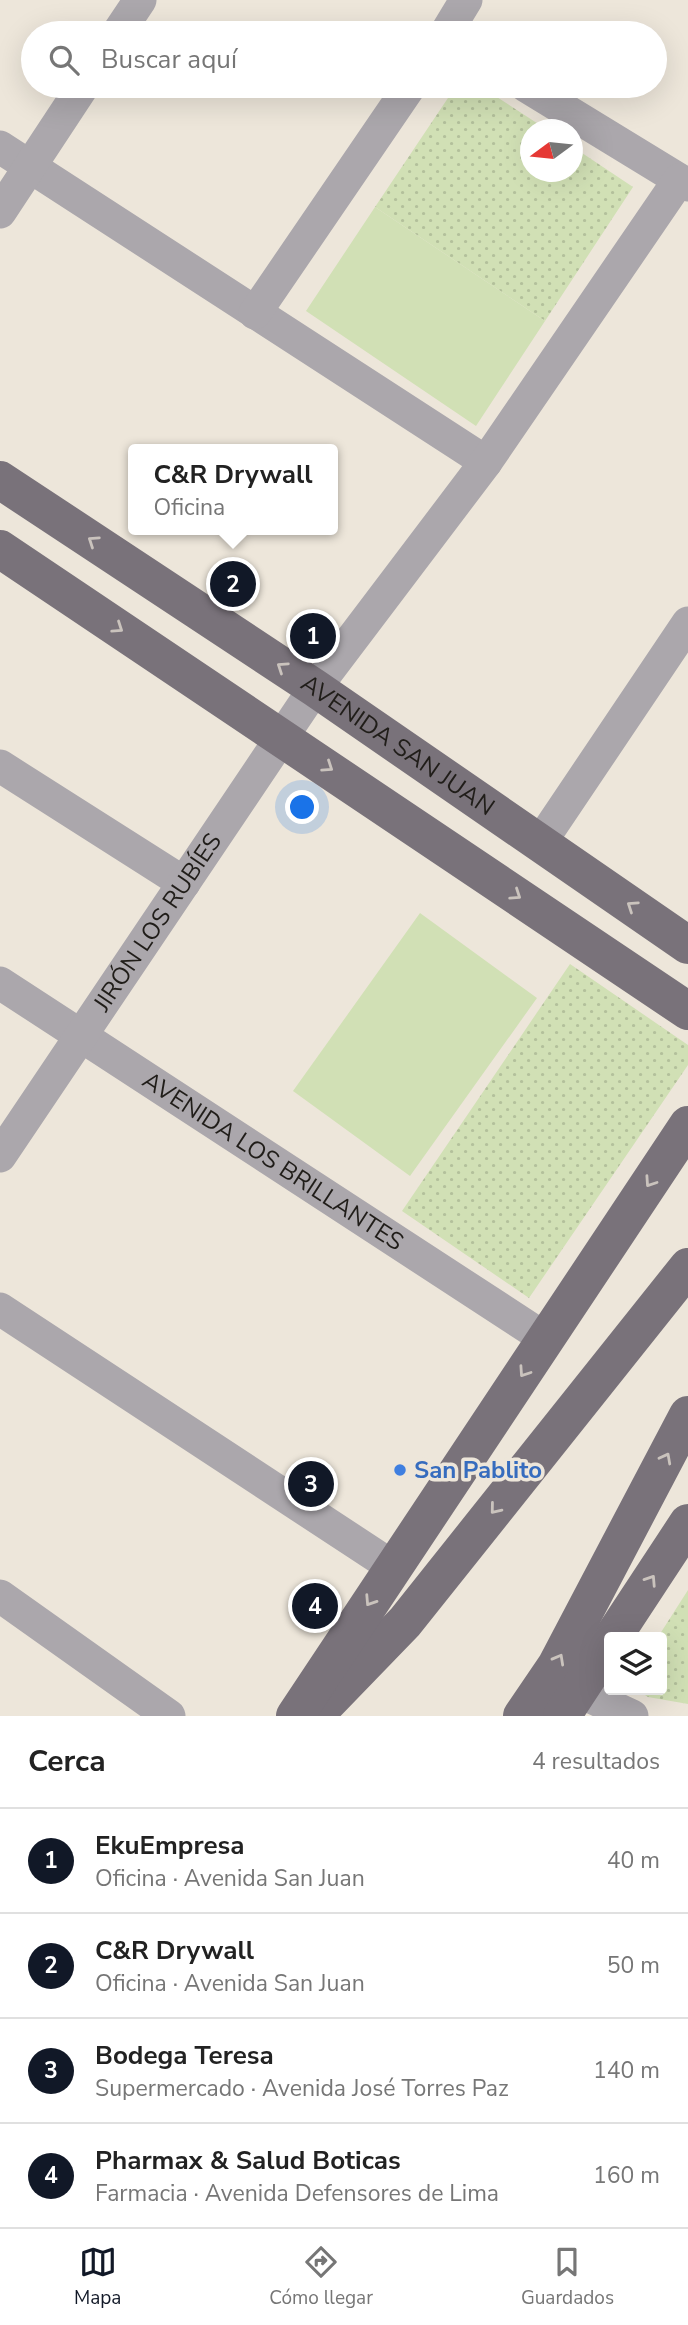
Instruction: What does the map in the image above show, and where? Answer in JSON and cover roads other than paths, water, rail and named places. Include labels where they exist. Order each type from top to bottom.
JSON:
[{"type":"main road","name":"AVENIDA SAN JUAN","points":[[0,480],[315,688],[688,945]]},
{"type":"main road","points":[[0,549],[688,1011]]},
{"type":"main road","points":[[295,1716],[688,1125]]},
{"type":"main road","points":[[314,1716],[405,1622],[688,1267]]},
{"type":"main road","points":[[522,1716],[556,1666],[688,1415]]},
{"type":"main road","points":[[616,1632],[688,1523]]},
{"type":"main road","points":[[570,1704],[604,1652]]},
{"type":"street","points":[[126,21],[140,0]]},
{"type":"street","points":[[453,21],[466,0]]},
{"type":"street","points":[[0,212],[75,98]]},
{"type":"street","points":[[255,313],[402,98]]},
{"type":"street","points":[[545,98],[683,183]]},
{"type":"street","points":[[0,148],[486,462]]},
{"type":"street","name":"JIRÓN LOS RUBÍES","points":[[0,1156],[315,688],[486,462],[683,183]]},
{"type":"street","points":[[540,843],[688,623]]},
{"type":"street","points":[[0,766],[184,883]]},
{"type":"street","name":"AVENIDA LOS BRILLANTES","points":[[0,982],[546,1339]]},
{"type":"street","points":[[0,1309],[393,1567]]},
{"type":"street","points":[[0,1596],[169,1716]]},
{"type":"street","points":[[570,1704],[632,1716]]},
{"type":"place","name":"C&R Drywall","points":[[233,584]]},
{"type":"place","name":"EkuEmpresa","points":[[313,636]]},
{"type":"place","name":"San Pablito","points":[[400,1470]]},
{"type":"place","name":"Bodega Teresa","points":[[311,1484]]},
{"type":"place","name":"Pharmax & Salud Boticas","points":[[315,1606]]}]
